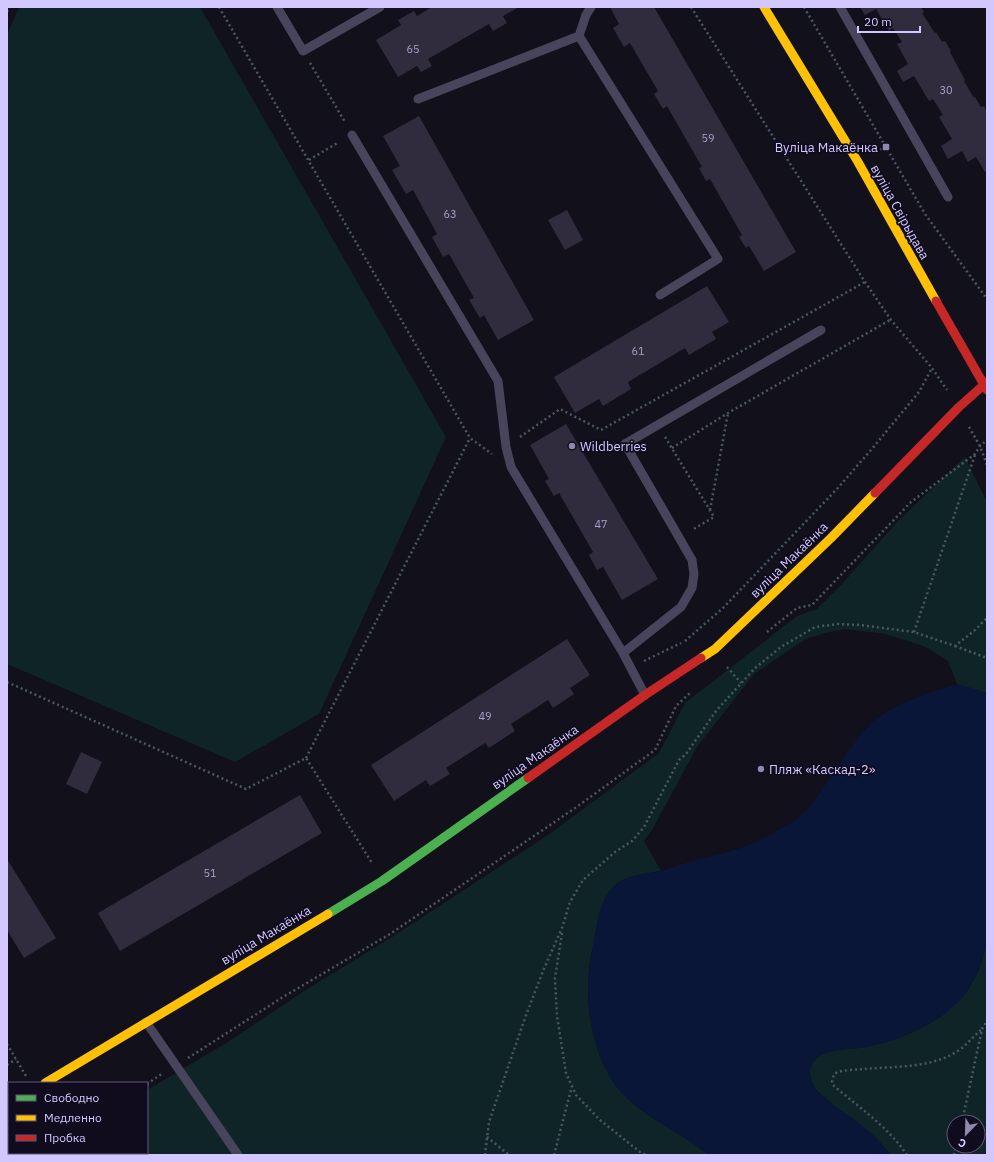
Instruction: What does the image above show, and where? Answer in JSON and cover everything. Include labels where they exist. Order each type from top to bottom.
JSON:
[{"type":"street","name":"вуліца Свірыдава","points":[[764,7],[858,162],[912,260],[986,385]]},
{"type":"street","name":"вуліца Макаёнка","points":[[47,1082],[382,881],[645,695],[715,649],[831,538],[959,407],[986,385]]},
{"type":"lane","points":[[277,7],[303,52],[380,7]]},
{"type":"lane","points":[[579,36],[586,15],[591,7]]},
{"type":"lane","points":[[840,7],[948,197]]},
{"type":"lane","points":[[418,99],[579,36]]},
{"type":"lane","points":[[579,36],[718,259],[660,295]]},
{"type":"lane","points":[[352,134],[498,381],[506,447],[511,467],[623,652],[645,695]]},
{"type":"lane","points":[[623,652],[681,607],[692,588],[694,574],[692,560],[625,444],[821,330]]},
{"type":"lane","points":[[146,1022],[238,1155]]},
{"type":"path","points":[[7,12],[9,7]]},
{"type":"path","points":[[220,7],[470,438],[511,467]]},
{"type":"path","points":[[691,7],[890,320],[932,368],[959,407],[980,446],[987,465]]},
{"type":"path","points":[[804,7],[925,214],[987,299]]},
{"type":"path","points":[[303,52],[352,134],[309,160]]},
{"type":"path","points":[[506,447],[560,409],[601,430],[865,282]]},
{"type":"path","points":[[672,448],[890,320]]},
{"type":"path","points":[[631,668],[684,642],[723,608],[836,490],[871,450],[919,392],[932,368]]},
{"type":"path","points":[[710,510],[728,414]]},
{"type":"path","points":[[658,424],[714,517],[679,537]]},
{"type":"path","points":[[7,682],[246,789],[306,758],[470,438]]},
{"type":"path","points":[[914,632],[975,454],[980,446],[987,440]]},
{"type":"path","points":[[761,636],[797,608],[812,605],[911,502],[975,454]]},
{"type":"path","points":[[955,646],[987,618]]},
{"type":"path","points":[[485,1155],[489,1122],[543,971],[562,928],[570,902],[583,880],[615,852],[632,841],[644,827],[679,760],[686,754],[716,711],[755,668],[781,647],[815,627],[838,624],[860,625],[914,632],[987,658]]},
{"type":"path","points":[[725,665],[741,683]]},
{"type":"path","points":[[148,1083],[282,997],[390,934],[578,806],[656,750],[676,706],[696,688]]},
{"type":"path","points":[[306,758],[382,881]]},
{"type":"path","points":[[562,928],[555,978],[557,1016],[566,1073],[576,1094],[600,1120],[640,1152],[646,1155]]},
{"type":"path","points":[[964,1114],[982,1029],[987,1020]]},
{"type":"path","points":[[907,1155],[900,1144],[881,1125],[834,1086],[832,1082],[834,1074],[842,1071],[881,1067],[915,1066],[939,1061],[961,1048],[982,1029]]},
{"type":"path","points":[[7,1044],[26,1077]]},
{"type":"path","points":[[7,1065],[16,1059]]},
{"type":"path","points":[[554,1155],[572,1086]]},
{"type":"path","points":[[487,1137],[509,1155]]},
{"type":"green space","points":[[19,7],[200,7],[446,437],[319,714],[235,762],[7,664],[7,35]]},
{"type":"green space","points":[[965,457],[987,502],[987,693],[957,684],[948,661],[926,647],[886,634],[845,629],[806,639],[754,674],[697,747],[652,830],[644,841],[661,871],[629,877],[618,883],[610,891],[603,907],[592,952],[588,985],[588,1000],[592,1030],[601,1058],[607,1072],[615,1084],[635,1105],[697,1146],[708,1155],[78,1155],[148,1154],[148,1089],[228,1042],[301,993],[392,937],[548,835],[659,753],[685,703],[797,616],[817,609],[842,584],[898,521]]},
{"type":"green space","points":[[987,941],[987,1155],[890,1155],[887,1150],[816,1090],[810,1077],[810,1068],[818,1057],[828,1052],[865,1047],[881,1043],[914,1032],[929,1024],[956,1003],[967,990],[978,972]]},
{"type":"water","points":[[957,684],[987,693],[987,941],[978,970],[970,987],[961,999],[937,1019],[924,1027],[909,1034],[879,1044],[828,1052],[818,1057],[810,1068],[810,1077],[816,1090],[865,1128],[883,1145],[890,1155],[708,1155],[648,1115],[629,1100],[610,1077],[597,1048],[590,1018],[588,988],[589,970],[599,916],[608,892],[621,881],[636,875],[664,870],[743,847],[758,841],[795,820],[811,805],[859,737],[876,719],[905,702]]},
{"type":"building","points":[[432,7],[519,7],[503,16],[507,23],[493,31],[489,24],[428,59],[432,66],[421,72],[417,66],[398,77],[376,40],[401,25],[398,20],[414,11],[417,16]]},
{"type":"building","points":[[610,7],[654,7],[796,252],[764,271],[749,246],[746,248],[739,237],[742,235],[710,179],[706,181],[699,168],[702,167],[667,106],[663,109],[654,94],[658,91],[630,43],[624,47],[613,28],[619,24]]},
{"type":"building","points":[[860,7],[921,7],[924,12],[922,13],[935,33],[936,32],[942,42],[945,41],[951,51],[950,52],[965,80],[964,81],[974,98],[975,97],[981,107],[984,106],[987,112],[987,171],[985,172],[976,157],[968,162],[962,151],[948,159],[941,146],[952,139],[939,117],[943,115],[933,99],[929,101],[914,76],[903,82],[897,71],[908,64],[897,44],[902,42],[893,28],[889,31],[876,9],[865,15]]},
{"type":"building","points":[[419,116],[534,320],[498,340],[484,315],[480,318],[469,300],[474,298],[449,254],[443,257],[432,237],[437,234],[413,190],[406,194],[392,170],[400,166],[383,136]]},
{"type":"building","points":[[567,210],[583,240],[565,250],[548,220]]},
{"type":"building","points":[[707,286],[729,322],[712,332],[716,339],[689,355],[685,348],[628,382],[631,389],[603,406],[599,399],[575,413],[554,377]]},
{"type":"building","points":[[566,424],[658,579],[622,600],[603,567],[597,570],[589,555],[593,552],[559,493],[554,496],[545,481],[549,479],[530,445]]},
{"type":"building","points":[[567,639],[590,675],[570,688],[574,694],[553,708],[548,700],[511,724],[515,731],[489,748],[485,743],[446,768],[450,774],[430,786],[426,780],[394,801],[371,765]]},
{"type":"building","points":[[81,752],[102,762],[87,794],[66,784]]},
{"type":"building","points":[[300,795],[322,833],[120,951],[98,913]]},
{"type":"building","points":[[7,859],[56,938],[24,958],[7,930]]},
{"type":"traffic: fast","points":[[328,914],[382,881],[528,778]]},
{"type":"traffic: slow","points":[[764,7],[858,162],[936,301]]},
{"type":"traffic: slow","points":[[701,658],[715,649],[831,538],[875,493]]},
{"type":"traffic: slow","points":[[47,1082],[328,914]]},
{"type":"traffic: jam","points":[[936,301],[987,390]]},
{"type":"traffic: jam","points":[[875,493],[959,407],[987,382]]},
{"type":"traffic: jam","points":[[528,778],[645,695],[701,658]]},
{"type":"place","name":"Вуліца Макаёнка","points":[[886,147]]},
{"type":"place","name":"Wildberries","points":[[572,446]]},
{"type":"place","name":"Пляж «Каскад-2»","points":[[761,769]]}]
